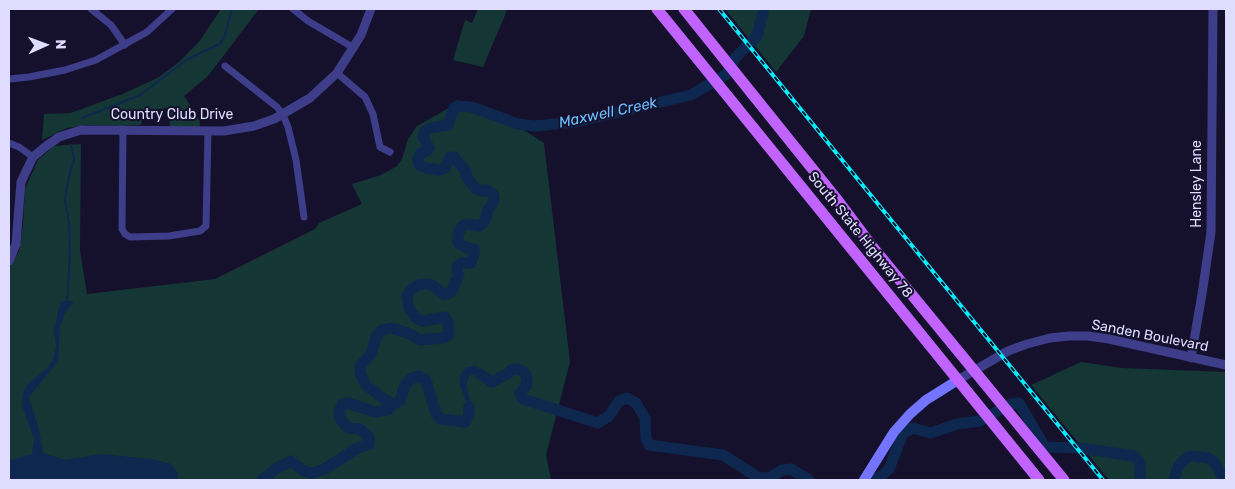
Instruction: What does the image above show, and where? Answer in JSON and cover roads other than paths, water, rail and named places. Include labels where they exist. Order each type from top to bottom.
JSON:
[{"type":"main road","name":"South State Highway 78","points":[[657,9],[1038,479]]},
{"type":"main road","name":"South State Highway 78","points":[[684,9],[748,87],[871,245],[1063,480]]},
{"type":"main road","points":[[864,480],[894,432],[910,414],[926,400],[958,380]]},
{"type":"street","points":[[91,9],[111,25],[125,45]]},
{"type":"street","points":[[9,79],[30,77],[73,68],[96,60],[147,32],[172,9]]},
{"type":"street","points":[[293,9],[308,21],[354,48]]},
{"type":"street","name":"Country Club Drive","points":[[9,261],[16,244],[21,182],[33,157],[59,137],[72,131],[89,129],[234,130],[254,126],[283,115],[310,98],[337,72],[354,48],[371,9]]},
{"type":"street","name":"Hensley Lane","points":[[1191,358],[1211,232],[1213,9]]},
{"type":"street","points":[[226,66],[277,107],[283,115],[296,160],[304,218]]},
{"type":"street","points":[[337,72],[365,97],[374,114],[380,147],[390,152]]},
{"type":"street","points":[[123,129],[122,229],[124,234],[130,237],[170,236],[200,231],[206,226],[208,131]]},
{"type":"street","points":[[9,143],[33,157]]},
{"type":"street","points":[[9,220],[19,220]]},
{"type":"street","name":"Sanden Boulevard","points":[[958,380],[1008,351],[1050,338],[1069,336],[1088,336],[1226,365]]},
{"type":"water","points":[[61,301],[74,301],[65,313],[60,326],[58,361],[29,397],[39,430],[43,453],[65,460],[100,454],[151,459],[171,464],[178,473],[178,480],[9,480],[9,463],[11,460],[32,454],[34,438],[22,406],[23,394],[26,386],[47,368],[53,360],[56,345],[54,329]]},
{"type":"water","points":[[475,366],[492,377],[490,388],[474,374],[469,376],[466,386],[472,406],[471,424],[465,422],[467,404],[460,386],[460,378],[463,370],[467,367]]},
{"type":"waterway","points":[[82,118],[140,95],[188,59],[220,44],[224,38],[232,9]]},
{"type":"waterway","name":"Maxwell Creek","points":[[392,405],[366,385],[360,373],[361,365],[371,354],[376,337],[382,330],[391,328],[408,333],[420,340],[444,338],[449,334],[448,323],[445,317],[423,321],[417,319],[409,309],[407,296],[418,285],[426,284],[432,285],[445,295],[451,292],[459,275],[457,266],[462,263],[471,263],[474,254],[474,249],[467,248],[458,243],[458,235],[462,226],[467,224],[479,226],[484,222],[494,199],[493,194],[487,190],[476,189],[466,176],[466,171],[454,157],[450,157],[445,168],[439,170],[419,165],[418,158],[421,153],[429,148],[423,137],[424,132],[430,128],[448,125],[454,108],[458,106],[472,107],[518,124],[535,126],[576,122],[691,95],[727,74],[735,58],[757,36],[764,9]]},
{"type":"waterway","points":[[67,302],[70,253],[69,222],[65,200],[74,159],[71,145]]},
{"type":"waterway","points":[[480,374],[492,382],[511,370],[517,369],[524,372],[527,378],[526,386],[520,393],[523,399],[598,423],[609,416],[619,401],[627,398],[636,403],[645,418],[646,438],[649,445],[723,455],[759,478],[769,478],[782,470],[791,469],[809,480]]},
{"type":"waterway","points":[[262,480],[277,468],[291,461],[304,471],[311,473],[323,470],[356,449],[369,444],[369,437],[360,429],[348,428],[340,419],[339,412],[342,404],[348,403],[375,412],[388,410],[392,405],[400,401],[405,385],[412,378],[419,376],[426,380],[436,414],[441,419],[465,422],[469,414],[469,407]]},
{"type":"waterway","points":[[869,480],[880,477],[889,469],[903,433],[913,428],[931,433],[957,424],[980,421],[1010,404],[1019,403],[1045,447],[1080,448],[1134,456],[1140,462],[1140,480]]},
{"type":"waterway","points":[[1174,480],[1178,467],[1191,456],[1208,458],[1215,463],[1226,479]]},
{"type":"railway","points":[[719,9],[1103,480]]}]
